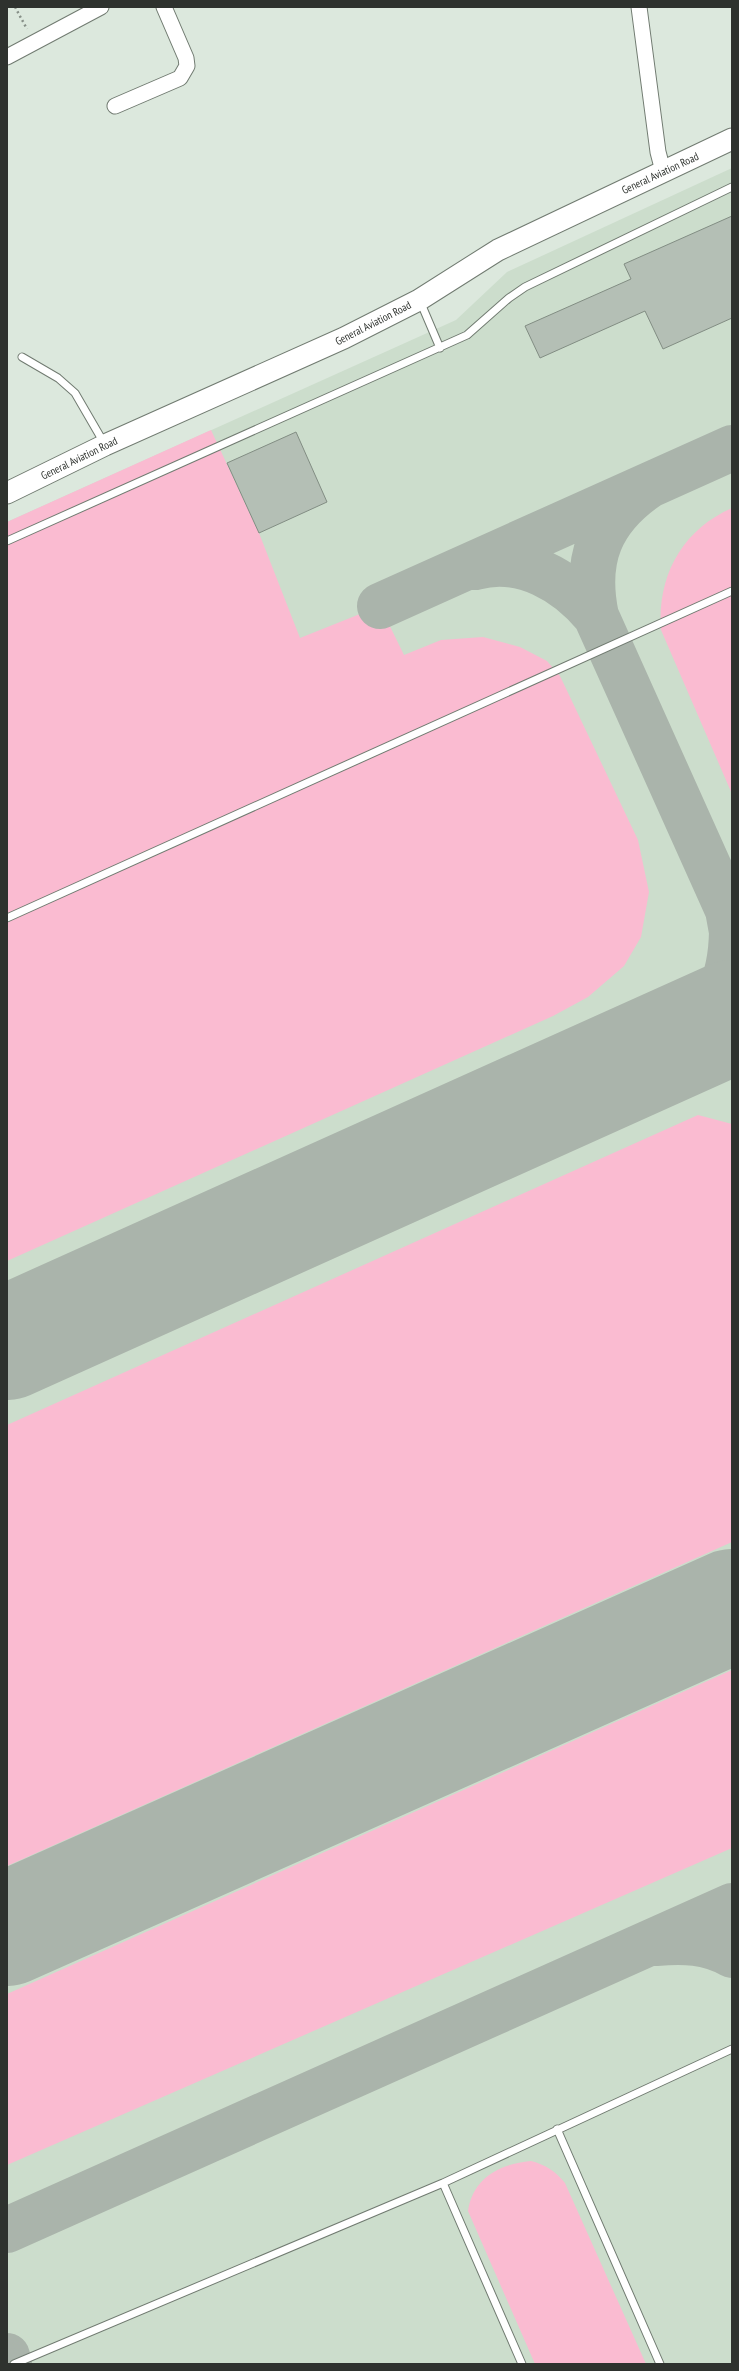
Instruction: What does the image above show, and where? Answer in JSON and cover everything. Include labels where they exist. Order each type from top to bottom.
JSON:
[{"type":"main road","name":"General Aviation Road","points":[[10,487],[344,338],[419,300],[498,250],[732,139]]},
{"type":"street","points":[[7,57],[101,7]]},
{"type":"street","points":[[115,106],[180,78],[184,72],[186,58],[164,7]]},
{"type":"street","points":[[639,7],[658,152],[663,171]]},
{"type":"lane","points":[[7,541],[467,335],[509,298],[525,287],[732,187]]},
{"type":"lane","points":[[419,300],[440,348]]},
{"type":"lane","points":[[22,357],[58,378],[75,393],[105,445]]},
{"type":"lane","points":[[7,918],[732,591]]},
{"type":"lane","points":[[14,2364],[443,2183],[732,2049]]},
{"type":"lane","points":[[557,2130],[660,2364]]},
{"type":"lane","points":[[443,2183],[522,2364]]},
{"type":"path","points":[[15,7],[34,42]]},
{"type":"shaded area","points":[[732,168],[732,2364],[7,2364],[7,522],[456,320],[507,272]]},
{"type":"shaded area","points":[[211,430],[259,533],[300,638],[380,606],[404,655],[441,640],[483,637],[520,647],[547,661],[560,676],[638,840],[649,892],[641,937],[624,966],[588,997],[553,1016],[7,1261],[7,522]]},
{"type":"shaded area","points":[[732,508],[732,794],[661,630],[661,610],[663,591],[676,557],[699,529],[714,517]]},
{"type":"shaded area","points":[[698,1115],[732,1124],[732,1542],[7,1866],[7,1425]]},
{"type":"shaded area","points":[[732,1670],[732,1848],[7,2165],[7,1994]]},
{"type":"shaded area","points":[[531,2161],[550,2169],[565,2183],[646,2364],[535,2364],[468,2211],[475,2190],[489,2175],[508,2165]]},
{"type":"building","points":[[732,216],[732,318],[663,349],[645,311],[540,358],[525,326],[631,279],[624,264]]},
{"type":"building","points":[[296,432],[327,502],[259,533],[227,463]]},
{"type":"taxiway","points":[[380,606],[732,448]]},
{"type":"taxiway","points":[[648,486],[631,499],[618,512],[607,527],[600,542],[592,576],[596,616],[728,910],[732,932]]},
{"type":"taxiway","points":[[475,567],[493,564],[510,564],[542,574],[571,592],[596,616]]},
{"type":"taxiway","points":[[676,1042],[701,1020],[719,995],[728,966],[732,932]]},
{"type":"taxiway","points":[[7,2230],[732,1906]]},
{"type":"taxiway","points":[[656,1943],[695,1943],[714,1947],[732,1955]]},
{"type":"taxiway","points":[[7,2356],[9,2364]]},
{"type":"runway","points":[[7,1343],[732,1017]]},
{"type":"runway","points":[[7,1929],[732,1606]]}]
